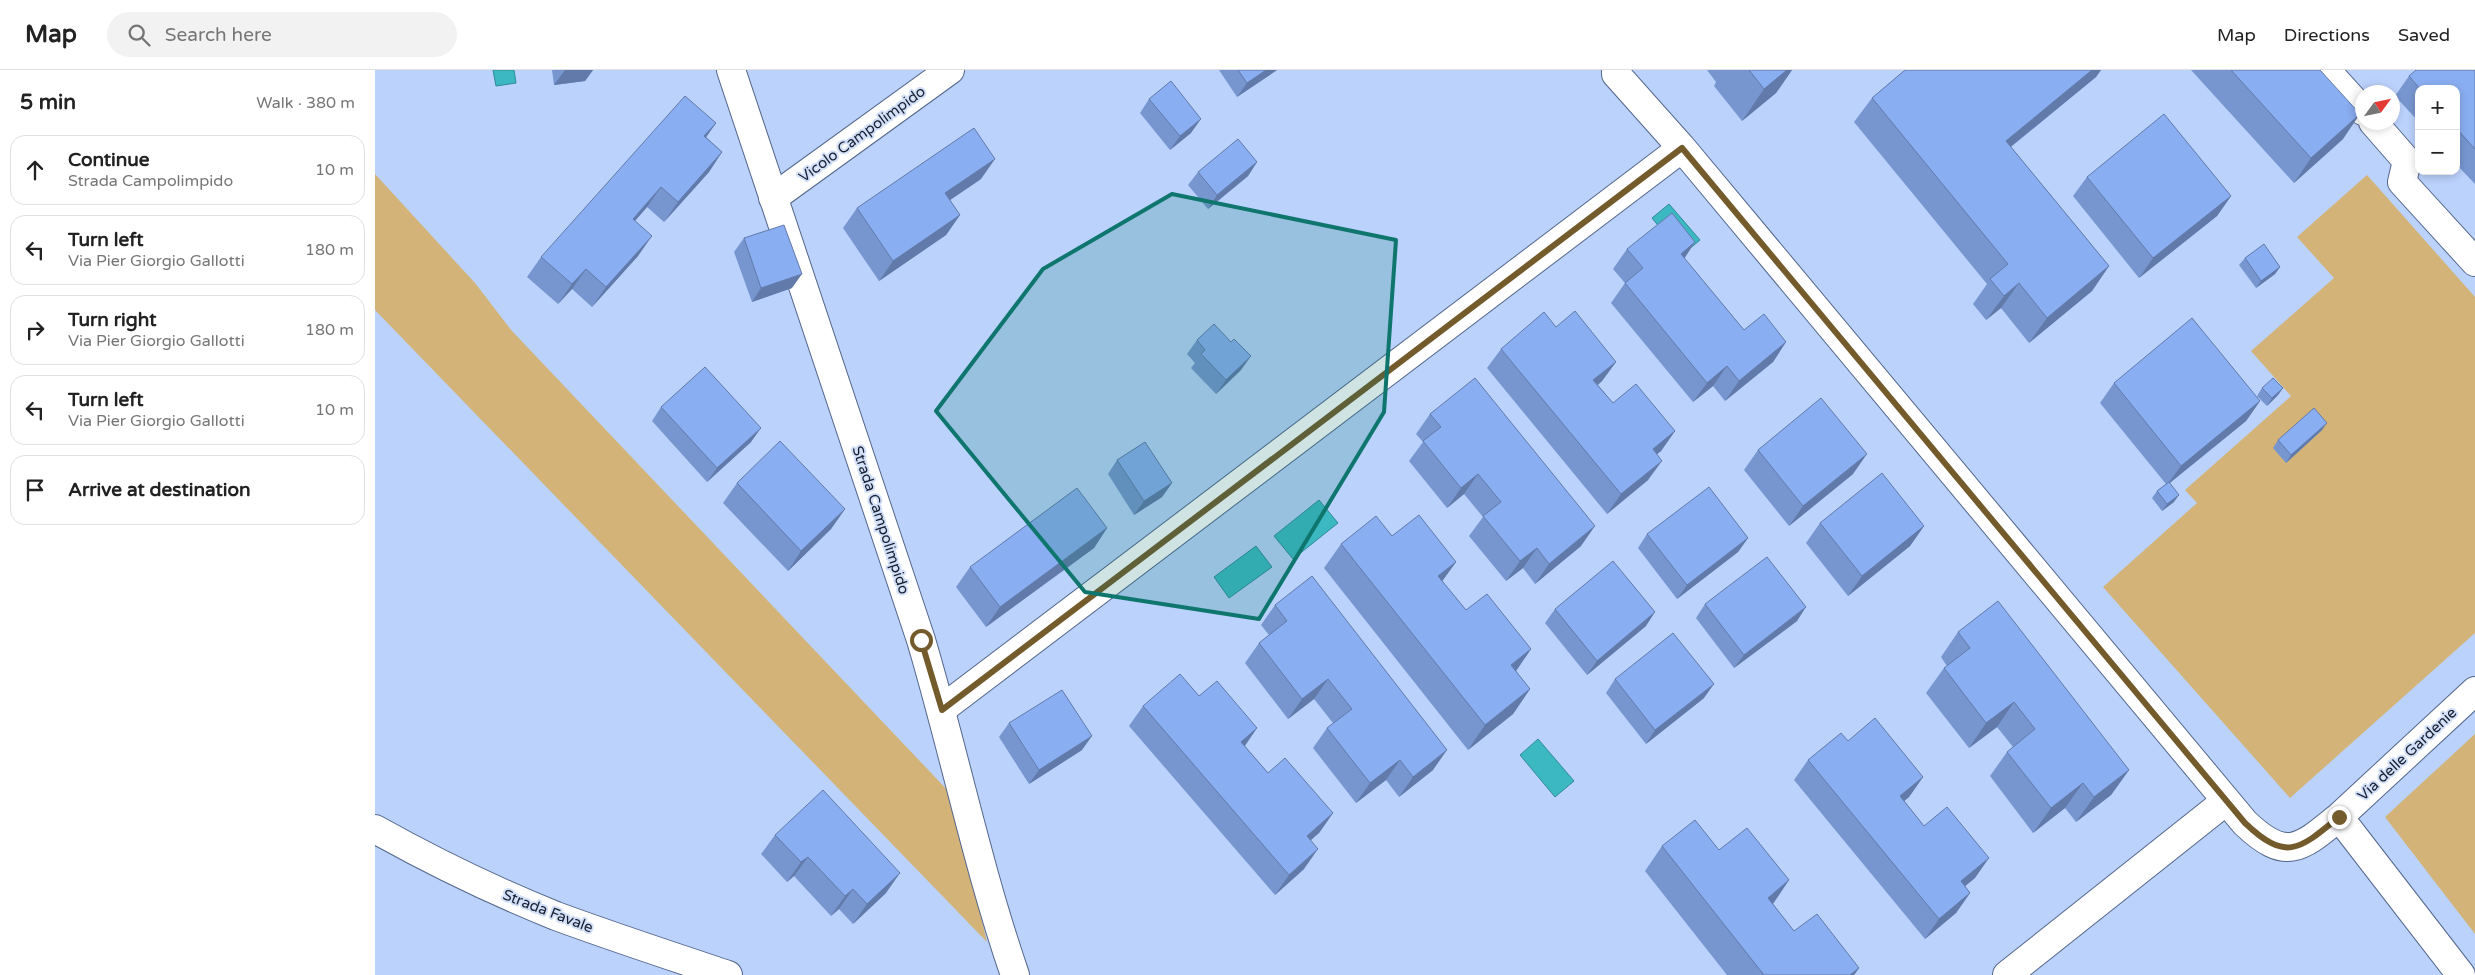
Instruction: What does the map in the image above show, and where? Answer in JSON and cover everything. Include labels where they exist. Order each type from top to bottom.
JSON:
[{"type":"street","name":"Strada Campolimpido","points":[[731,70],[942,710],[998,927],[1015,975]]},
{"type":"street","name":"Vicolo Campolimpido","points":[[773,198],[949,70]]},
{"type":"street","name":"Via delle Gardenie","points":[[1616,70],[1616,74],[1682,148],[2227,801],[2259,836],[2280,848],[2290,848],[2310,840],[2339,817],[2475,690]]},
{"type":"street","points":[[2326,70],[2355,102]]},
{"type":"street","points":[[2380,130],[2407,161],[2402,182],[2475,262]]},
{"type":"street","points":[[942,710],[1682,148]]},
{"type":"street","points":[[2007,975],[2227,801]]},
{"type":"street","points":[[2339,817],[2461,975]]},
{"type":"street","name":"Strada Favale","points":[[375,829],[460,874],[517,900],[557,916],[729,975]]},
{"type":"highlighted area","points":[[1172,194],[1396,240],[1384,412],[1259,619],[1085,592],[936,411],[1043,269]]},
{"type":"shaded area","points":[[493,70],[514,70],[516,83],[496,86]]},
{"type":"shaded area","points":[[375,174],[475,283],[512,331],[952,795],[987,942],[375,310]]},
{"type":"shaded area","points":[[2367,175],[2475,297],[2475,633],[2290,798],[2103,587],[2197,503],[2185,490],[2291,396],[2251,351],[2334,278],[2297,237]]},
{"type":"shaded area","points":[[1669,204],[1700,240],[1682,255],[1652,218]]},
{"type":"shaded area","points":[[1319,500],[1338,523],[1293,559],[1274,536]]},
{"type":"shaded area","points":[[1256,546],[1272,567],[1229,598],[1214,577]]},
{"type":"shaded area","points":[[2475,734],[2475,934],[2385,817]]},
{"type":"shaded area","points":[[1538,739],[1574,781],[1555,797],[1520,755]]},
{"type":"building","points":[[1238,70],[1266,70],[1247,83]]},
{"type":"building","points":[[1749,70],[1787,70],[1764,89]]},
{"type":"building","points":[[1905,70],[2092,70],[2006,141],[2109,266],[2047,318],[2019,283],[2004,296],[1990,279],[2008,264],[1872,98]]},
{"type":"building","points":[[2231,70],[2320,70],[2355,108],[2355,118],[2311,158]]},
{"type":"building","points":[[2416,70],[2475,70],[2475,149],[2460,132],[2460,85],[2417,85],[2409,76]]},
{"type":"building","points":[[1171,81],[1201,119],[1180,136],[1149,99]]},
{"type":"building","points":[[685,96],[716,123],[704,136],[722,152],[678,202],[661,187],[633,219],[652,236],[606,287],[586,269],[572,284],[541,257]]},
{"type":"building","points":[[2164,114],[2231,196],[2153,258],[2087,177]]},
{"type":"building","points":[[974,128],[995,159],[945,193],[960,215],[893,261],[857,208]]},
{"type":"building","points":[[1238,139],[1257,162],[1217,195],[1198,172]]},
{"type":"building","points":[[1672,213],[1695,242],[1681,254],[1744,330],[1764,314],[1786,342],[1739,381],[1727,366],[1707,383],[1625,283],[1643,268],[1627,249]]},
{"type":"building","points":[[784,225],[802,274],[761,288],[744,238]]},
{"type":"building","points":[[2264,244],[2280,267],[2261,281],[2245,258]]},
{"type":"building","points":[[1575,311],[1616,362],[1593,380],[1613,403],[1636,384],[1675,431],[1653,449],[1662,461],[1621,494],[1501,349],[1544,312],[1556,327]]},
{"type":"building","points":[[2192,318],[2260,401],[2181,466],[2114,383]]},
{"type":"building","points":[[1214,324],[1231,342],[1234,339],[1251,356],[1226,380],[1201,354],[1205,350],[1197,340]]},
{"type":"building","points":[[705,367],[761,428],[717,468],[661,407]]},
{"type":"building","points":[[1475,378],[1595,526],[1549,564],[1537,548],[1520,561],[1483,516],[1501,502],[1478,474],[1461,488],[1423,441],[1441,427],[1430,414]]},
{"type":"building","points":[[2273,378],[2283,388],[2272,398],[2262,388]]},
{"type":"building","points":[[1821,398],[1867,454],[1803,506],[1758,450]]},
{"type":"building","points":[[2314,408],[2327,423],[2291,455],[2278,440]]},
{"type":"building","points":[[780,441],[845,509],[801,551],[737,483]]},
{"type":"building","points":[[1145,442],[1172,483],[1144,501],[1117,460]]},
{"type":"building","points":[[1882,473],[1924,526],[1862,576],[1820,523]]},
{"type":"building","points":[[2169,482],[2179,495],[2167,504],[2157,491]]},
{"type":"building","points":[[1709,487],[1748,538],[1687,585],[1647,534]]},
{"type":"building","points":[[1077,488],[1107,528],[1000,607],[970,567]]},
{"type":"building","points":[[1419,515],[1456,562],[1438,576],[1466,610],[1487,594],[1531,649],[1511,665],[1530,689],[1485,725],[1341,544],[1376,516],[1392,536]]},
{"type":"building","points":[[1767,557],[1806,607],[1744,655],[1705,604]]},
{"type":"building","points":[[1613,561],[1655,612],[1597,661],[1555,609]]},
{"type":"building","points":[[1312,576],[1447,750],[1413,777],[1400,760],[1370,783],[1327,728],[1352,709],[1328,679],[1302,699],[1259,643],[1287,621],[1275,605]]},
{"type":"building","points":[[1998,601],[2129,770],[2094,797],[2083,783],[2051,808],[2007,752],[2035,729],[2014,702],[1986,723],[1944,668],[1970,648],[1958,632]]},
{"type":"building","points":[[1673,633],[1714,684],[1655,730],[1615,679]]},
{"type":"building","points":[[1180,674],[1199,696],[1217,681],[1257,728],[1241,742],[1268,773],[1285,758],[1333,813],[1307,836],[1318,849],[1289,875],[1143,706]]},
{"type":"building","points":[[1062,690],[1092,736],[1039,770],[1009,723]]},
{"type":"building","points":[[1875,718],[1923,777],[1900,796],[1924,826],[1947,807],[1989,858],[1961,881],[1970,893],[1939,919],[1808,760],[1841,733],[1848,741]]},
{"type":"building","points":[[823,790],[900,873],[867,904],[853,889],[845,896],[808,857],[801,862],[775,835]]},
{"type":"building","points":[[1695,820],[1719,850],[1747,828],[1789,880],[1768,898],[1794,931],[1817,914],[1859,968],[1850,975],[1764,975],[1662,846]]},
{"type":"route","points":[[921,640],[942,710],[1682,148],[2245,823],[2269,843],[2280,848],[2290,848],[2310,840],[2339,817]]}]
